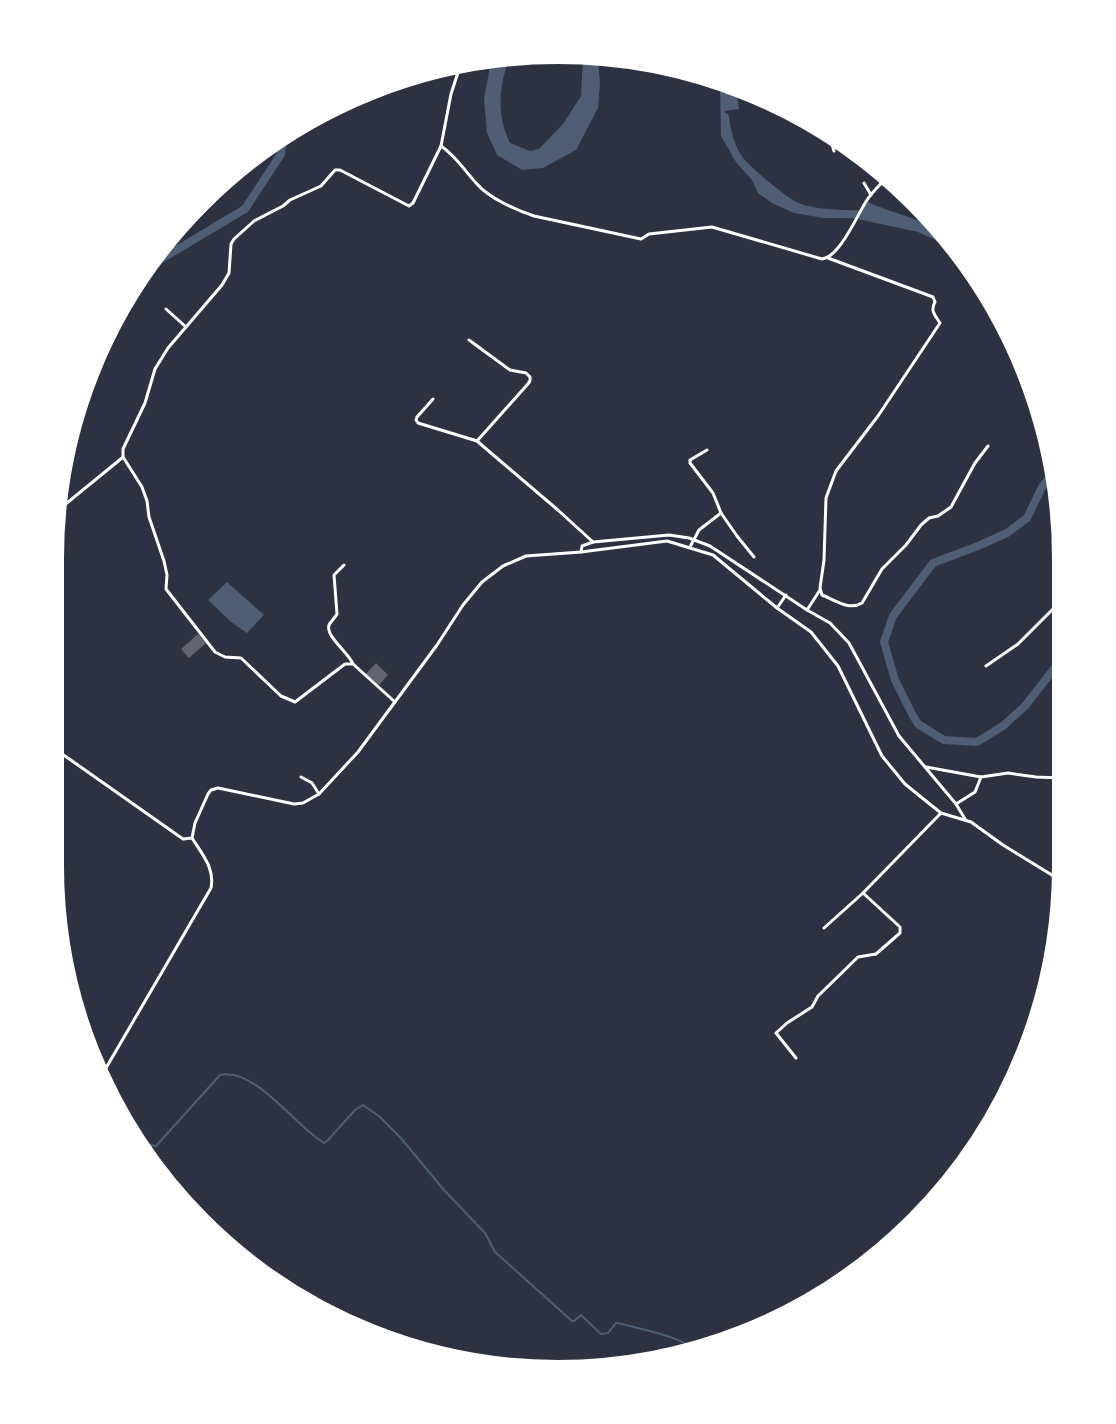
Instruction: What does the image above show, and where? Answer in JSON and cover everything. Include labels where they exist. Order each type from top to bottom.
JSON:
[{"type":"street","points":[[353,664],[345,664],[295,702],[281,696],[241,658],[225,657],[215,652],[166,589],[164,561],[142,487],[123,457],[123,449],[145,403],[155,369],[168,348],[229,273],[234,239],[254,221],[321,186],[335,170],[409,206],[441,146],[458,73]]},
{"type":"street","points":[[832,145],[834,151]]},
{"type":"street","points":[[441,146],[452,153],[479,187],[517,211],[641,239],[649,234],[712,227],[822,259],[828,258],[933,297],[935,302],[932,309],[940,323],[878,416],[836,471],[826,498],[820,590],[807,610]]},
{"type":"street","points":[[864,183],[871,195]]},
{"type":"street","points":[[828,258],[882,183]]},
{"type":"street","points":[[166,309],[186,327]]},
{"type":"street","points":[[469,340],[510,370],[526,373],[530,377],[530,381],[477,441]]},
{"type":"street","points":[[433,399],[417,417],[418,423],[477,441],[593,542]]},
{"type":"street","points":[[820,590],[822,595],[848,607],[862,603],[882,569],[921,525],[951,507],[988,446]]},
{"type":"street","points":[[707,450],[690,462],[713,493],[721,513],[754,557]]},
{"type":"street","points":[[65,505],[123,457]]},
{"type":"street","points":[[690,547],[699,530],[721,513]]},
{"type":"street","points":[[581,552],[584,544],[593,542],[669,535],[693,539],[710,546],[830,623],[849,643],[899,736],[965,819],[1054,876]]},
{"type":"street","points":[[106,1069],[211,888],[214,877],[192,838],[195,823],[211,790],[230,790],[294,804],[303,803],[319,794],[358,752],[482,582],[503,566],[526,556],[667,541],[713,555],[811,632],[838,666],[882,756],[905,784],[941,813],[965,819]]},
{"type":"street","points":[[344,565],[334,575],[337,614],[328,629],[353,664],[395,702]]},
{"type":"street","points":[[777,608],[786,595]]},
{"type":"street","points":[[986,666],[1018,644],[1054,608]]},
{"type":"street","points":[[62,754],[183,839],[192,838]]},
{"type":"street","points":[[925,767],[981,777],[1008,773],[1054,777]]},
{"type":"street","points":[[301,777],[312,783],[319,794]]},
{"type":"street","points":[[956,804],[975,792],[981,777]]},
{"type":"street","points":[[824,928],[941,813]]},
{"type":"street","points":[[796,1058],[776,1033],[812,1007],[818,996],[858,957],[876,954],[900,933],[900,927],[863,893]]},
{"type":"water","points":[[583,63],[598,64],[598,108],[576,150],[543,168],[522,170],[497,155],[487,133],[484,99],[490,67],[507,65],[501,98],[505,131],[510,143],[530,151],[539,149],[563,124],[581,96]]},
{"type":"water","points":[[720,89],[737,96],[739,109],[725,111],[734,149],[756,175],[790,202],[813,211],[861,214],[866,201],[923,222],[941,243],[918,232],[853,218],[824,218],[794,213],[772,203],[758,193],[721,136]]},
{"type":"water","points":[[227,582],[264,615],[247,633],[208,600]]},
{"type":"building","points":[[198,634],[206,643],[189,658],[181,649]]},
{"type":"building","points":[[376,663],[388,675],[379,685],[366,674]]},
{"type":"waterway","points":[[725,117],[729,139],[739,159],[784,199],[814,211],[867,215]]},
{"type":"waterway","points":[[162,258],[245,209],[281,154],[282,146]]},
{"type":"waterway","points":[[1048,480],[1027,518],[1007,533],[933,563],[893,616],[884,642],[895,680],[918,724],[944,740],[977,742],[1003,726],[1025,706],[1054,669]]},
{"type":"waterway","points":[[148,1145],[156,1146],[220,1075],[233,1075],[261,1089],[324,1143],[363,1105],[400,1137],[485,1233],[495,1252],[572,1321],[581,1315],[601,1334],[608,1333],[616,1323],[674,1338],[687,1345]]}]
